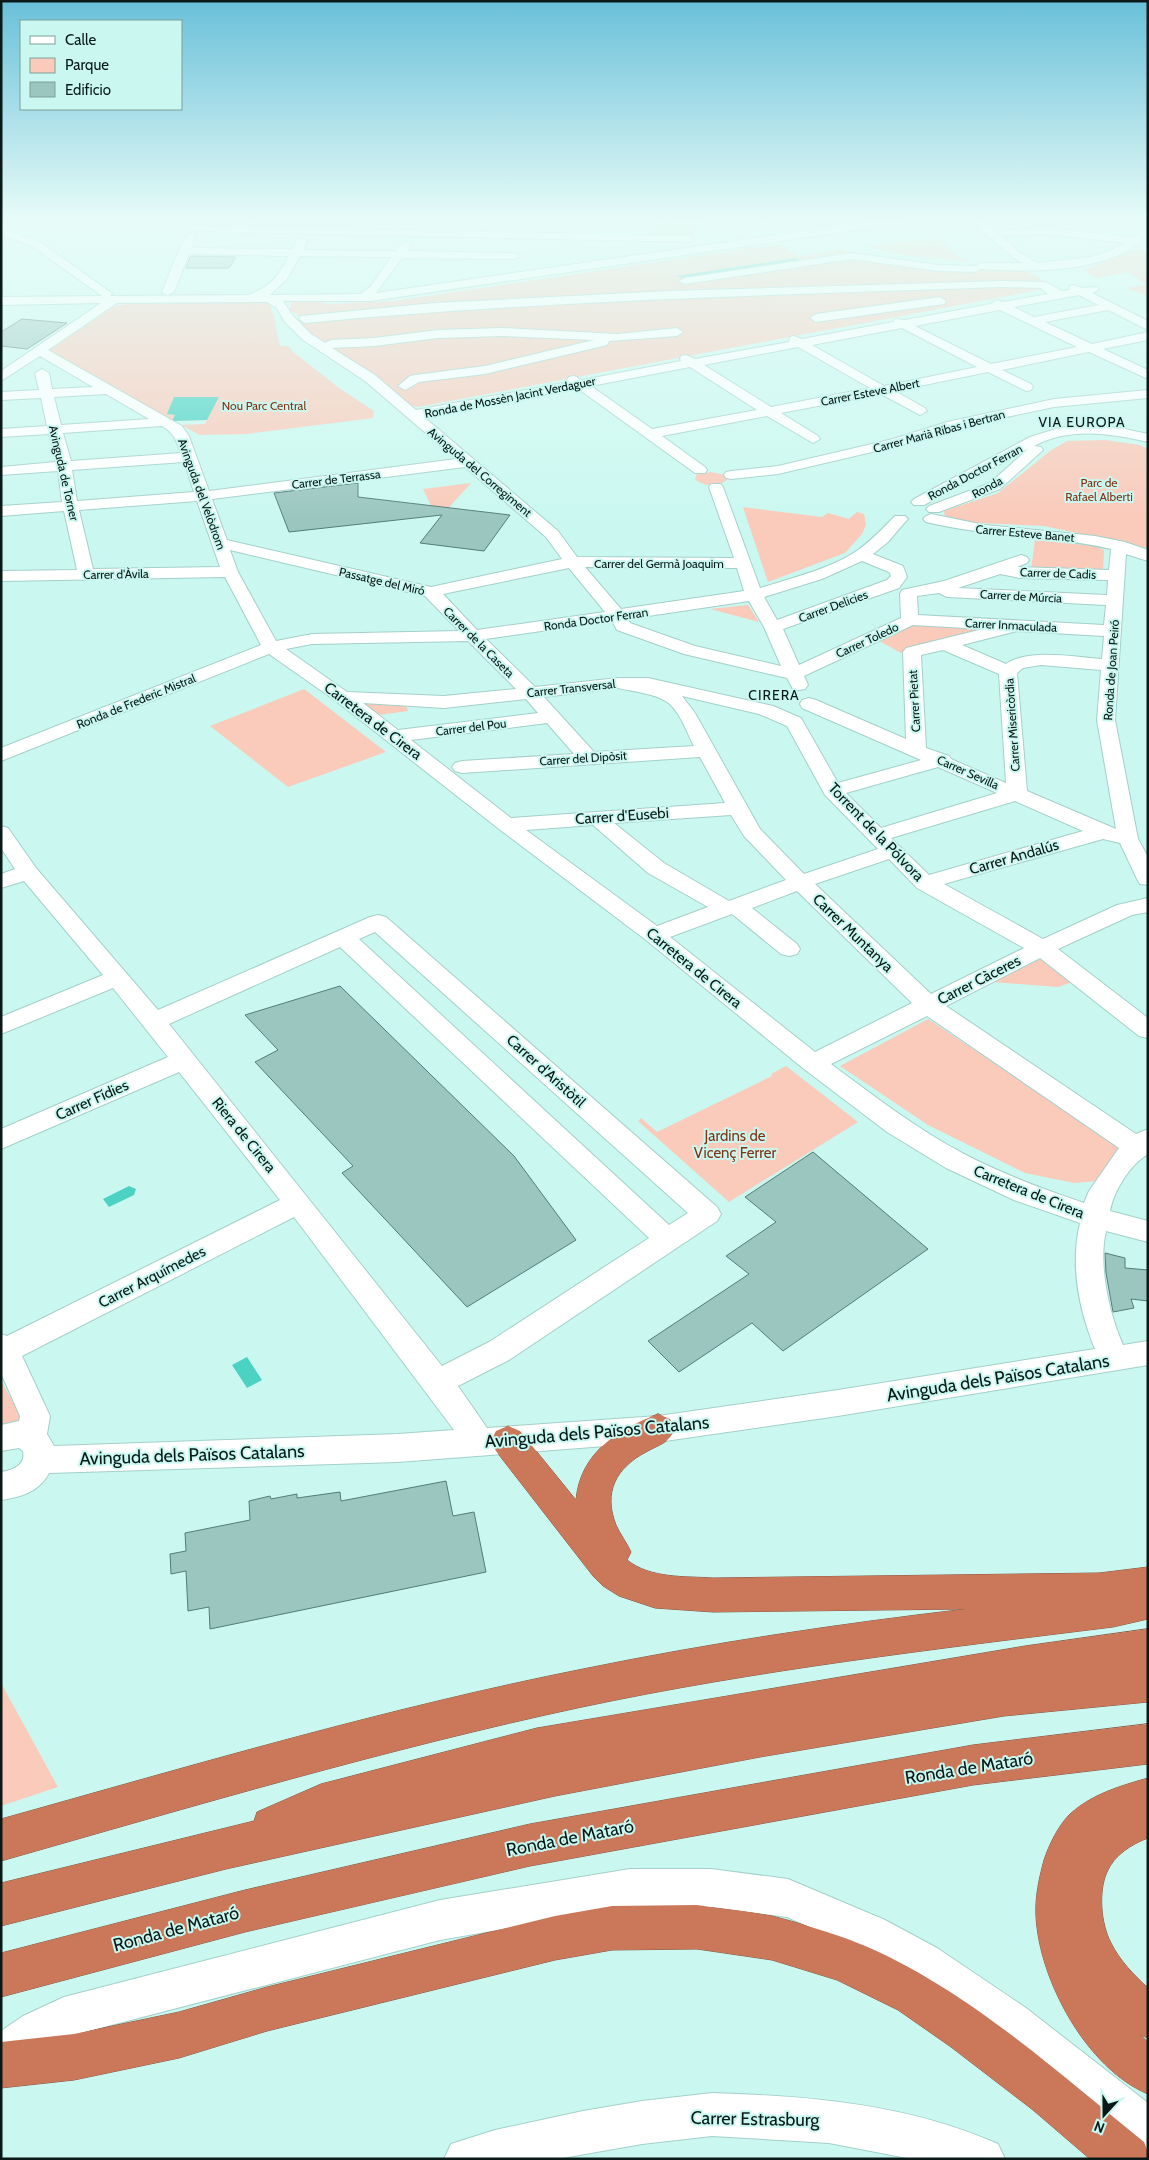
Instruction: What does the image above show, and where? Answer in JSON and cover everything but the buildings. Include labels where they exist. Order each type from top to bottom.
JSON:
[{"type":"highway","points":[[658,1429],[632,1442],[614,1455],[597,1481],[593,1502],[597,1525],[603,1540],[612,1552],[617,1558],[648,1579],[759,1582],[785,1594]]},
{"type":"highway","points":[[494,1442],[606,1564],[632,1584],[655,1591],[713,1595],[1099,1590],[1148,1584]]},
{"type":"highway","points":[[1,1840],[297,1756],[582,1688],[750,1657],[858,1640],[1113,1609],[1148,1601]]},
{"type":"highway","points":[[226,1848],[321,1804],[537,1748],[1025,1665],[1148,1648]]},
{"type":"highway","points":[[1,1905],[226,1848],[555,1776],[750,1739],[1004,1697],[1148,1683]]},
{"type":"highway","name":"Ronda de Mataró","points":[[1,1975],[245,1911],[530,1846],[744,1805],[973,1765],[1148,1744]]},
{"type":"highway","points":[[1148,1798],[1134,1800],[1113,1809],[1091,1823],[1076,1839],[1060,1874],[1056,1915],[1068,1968],[1088,2009],[1113,2040],[1148,2071]]},
{"type":"highway","points":[[1148,1817],[1123,1826],[1099,1845],[1089,1861],[1084,1875],[1080,1915],[1091,1952],[1101,1971],[1117,1991],[1148,2016]]},
{"type":"highway","points":[[1,2066],[74,2057],[179,2034],[267,2009],[555,1938],[612,1928],[697,1927],[772,1938],[844,1960],[914,1994],[967,2031],[1049,2094],[1127,2159]]},
{"type":"street","points":[[4,374],[27,361],[79,321]]},
{"type":"street","name":"Avinguda del Corregiment","points":[[291,321],[306,337],[370,378],[411,409],[552,534],[618,616],[623,626],[690,650],[794,674]]},
{"type":"street","points":[[307,321],[331,344],[352,358],[405,386],[411,409]]},
{"type":"street","points":[[438,334],[482,321]]},
{"type":"street","points":[[903,321],[1026,387]]},
{"type":"street","name":"Ronda de Mossèn Jacint Verdaguer","points":[[411,409],[577,382],[903,321]]},
{"type":"street","points":[[1031,321],[1148,375]]},
{"type":"street","points":[[331,344],[374,342],[438,334],[521,332],[618,338],[677,332]]},
{"type":"street","name":"Carrer Esteve Albert","points":[[650,434],[882,390],[1148,336]]},
{"type":"street","points":[[405,386],[415,379],[485,370],[618,338]]},
{"type":"street","points":[[797,341],[920,411]]},
{"type":"street","name":"Avinguda del Velòdrom","points":[[40,351],[177,429],[182,436],[230,572],[271,647]]},
{"type":"street","name":"Avinguda del Velòdrom","points":[[27,361],[42,360],[64,366]]},
{"type":"street","points":[[1126,365],[1148,360]]},
{"type":"street","points":[[689,361],[813,439]]},
{"type":"street","points":[[485,370],[523,375]]},
{"type":"street","points":[[4,374],[42,372],[78,374]]},
{"type":"street","name":"Avinguda de Torner","points":[[42,372],[86,574]]},
{"type":"street","points":[[577,382],[711,477],[744,563],[754,596],[773,627],[809,704],[794,722]]},
{"type":"street","points":[[1,396],[107,390]]},
{"type":"street","name":"Carrer Marià Ribas i Bertran","points":[[711,477],[778,470],[897,442],[947,426],[1054,402],[1148,394]]},
{"type":"street","points":[[1,433],[165,422]]},
{"type":"street","name":"Ronda Doctor Ferran","points":[[933,514],[913,502],[1035,440],[1053,433],[1097,430],[1128,433],[1148,438]]},
{"type":"street","name":"Ronda","points":[[894,515],[913,521],[981,493],[995,486],[1023,460],[1050,441],[1071,436],[1097,435],[1148,444]]},
{"type":"street","points":[[1,471],[64,466],[128,467],[188,457]]},
{"type":"street","name":"Carrer de Terrassa","points":[[1,511],[72,505],[136,496],[202,496],[470,462]]},
{"type":"street","name":"Carrer Esteve Banet","points":[[933,514],[972,529],[1082,538],[1119,546],[1148,556]]},
{"type":"street","name":"Ronda Doctor Ferran","points":[[271,647],[312,639],[473,636],[754,596],[816,576],[862,555],[882,539],[894,515]]},
{"type":"street","points":[[1014,596],[1024,532]]},
{"type":"street","name":"Passatge del Miró","points":[[220,544],[431,592],[574,562]]},
{"type":"street","name":"Ronda de Joan Peiró","points":[[1119,546],[1106,720],[1128,840],[1148,879]]},
{"type":"street","name":"Carrer Delicies","points":[[773,627],[893,584],[899,577],[897,569],[862,555]]},
{"type":"street","name":"Carrer del Germà Joaquim","points":[[574,562],[744,563]]},
{"type":"street","name":"Carrer de Cadis","points":[[921,591],[1000,569],[1020,566],[1117,575]]},
{"type":"street","name":"Carrer d'Àvila","points":[[1,576],[230,572]]},
{"type":"street","name":"Carrer de Múrcia","points":[[921,591],[1115,600]]},
{"type":"street","name":"Carrer Toledo","points":[[794,674],[910,620],[908,594],[921,591]]},
{"type":"street","name":"Carrer de la Caseta","points":[[431,592],[530,692],[588,758]]},
{"type":"street","name":"Carrer Inmaculada","points":[[910,620],[1113,631]]},
{"type":"street","points":[[945,644],[1020,625]]},
{"type":"street","points":[[945,644],[1008,671]]},
{"type":"street","name":"Carrer Pietat","points":[[916,749],[912,652],[945,644]]},
{"type":"street","name":"Carretera de Cirera","points":[[271,647],[343,698],[437,769],[506,825],[654,935],[813,1063],[896,1125],[947,1157],[1024,1193],[1094,1217],[1148,1232]]},
{"type":"street","name":"Ronda de Frederic Mistral","points":[[1,755],[271,647]]},
{"type":"street","name":"Carrer Misericòrdia","points":[[1017,794],[1008,671],[1018,664],[1041,660],[1110,665]]},
{"type":"street","name":"Carrer Transversal","points":[[343,698],[372,697],[422,702],[444,702],[618,683],[648,683],[702,693],[766,710],[794,722]]},
{"type":"street","name":"Carrer Muntanya","points":[[618,683],[660,692],[675,699],[686,713],[705,751],[751,832],[800,882],[929,1006],[1143,1143]]},
{"type":"street","name":"Carrer Sevilla","points":[[809,704],[942,760],[1103,832],[1128,840]]},
{"type":"street","name":"Carrer del Pou","points":[[392,736],[551,717]]},
{"type":"street","name":"Torrent de la Pólvora","points":[[794,722],[832,791],[925,883],[1042,948],[1148,1030]]},
{"type":"street","name":"Carrer del Dipòsit","points":[[462,767],[705,751]]},
{"type":"street","points":[[832,791],[942,760]]},
{"type":"street","points":[[876,836],[1017,794]]},
{"type":"street","name":"Carrer d'Eusebi","points":[[506,825],[738,808]]},
{"type":"street","points":[[599,817],[603,826],[656,868],[731,907],[789,949]]},
{"type":"street","name":"Riera de Cirera","points":[[1,832],[28,872],[154,1022],[298,1203],[436,1383],[494,1442]]},
{"type":"street","name":"Carrer Andalús","points":[[925,883],[1103,832]]},
{"type":"street","points":[[654,935],[892,851]]},
{"type":"street","points":[[1,882],[28,872]]},
{"type":"street","name":"Carrer Càceres","points":[[813,1063],[1042,948],[1125,910],[1148,905]]},
{"type":"street","name":"Carrer d'Aristòtil","points":[[154,1022],[378,922],[708,1214],[499,1350],[436,1383]]},
{"type":"street","points":[[344,938],[668,1240]]},
{"type":"street","points":[[1,1026],[117,978]]},
{"type":"street","name":"Carrer Fídies","points":[[1,1140],[183,1060]]},
{"type":"street","points":[[496,1080],[534,1060]]},
{"type":"street","points":[[1114,1359],[1097,1311],[1090,1277],[1090,1239],[1099,1198],[1124,1159],[1143,1143]]},
{"type":"street","name":"Carrer Arquímedes","points":[[3,1349],[298,1203]]},
{"type":"street","points":[[1,1486],[14,1485],[34,1472],[24,1445],[35,1416],[13,1366],[3,1349]]},
{"type":"street","name":"Avinguda dels Països Catalans","points":[[24,1445],[398,1448],[658,1429],[838,1403],[1148,1353]]},
{"type":"street","points":[[1,2061],[10,2050],[34,2032],[64,2017],[440,1920],[630,1888],[711,1888],[788,1898],[871,1934],[923,1962],[1012,2022],[1148,2130]]},
{"type":"street","name":"Carrer Estrasburg","points":[[466,2159],[511,2147],[581,2133],[702,2115],[779,2117],[832,2121],[882,2129],[968,2152],[983,2159]]},
{"type":"green space","name":"Nou Parc Central","points":[[93,321],[275,321],[280,346],[289,346],[292,351],[339,388],[374,411],[373,418],[247,434],[200,435],[181,425],[205,424],[207,420],[172,421],[47,352]]},
{"type":"green space","points":[[304,321],[876,321],[418,407],[407,405],[330,350],[297,323]]},
{"type":"green space","name":"Parc de Rafael Alberti","points":[[1105,440],[1140,445],[1148,449],[1148,548],[1044,526],[981,523],[945,517],[944,511],[998,493],[1050,451],[1067,441]]},
{"type":"green space","points":[[711,472],[725,475],[727,480],[711,485],[702,484],[695,479],[697,474]]},
{"type":"green space","points":[[471,483],[443,514],[436,516],[423,489]]},
{"type":"green space","points":[[743,507],[822,517],[828,513],[849,519],[857,512],[864,514],[866,525],[862,534],[845,553],[768,582]]},
{"type":"green space","points":[[1035,540],[1094,546],[1104,550],[1103,572],[1031,570]]},
{"type":"green space","points":[[748,605],[759,622],[710,609]]},
{"type":"green space","points":[[917,621],[1002,626],[901,653],[876,639]]},
{"type":"green space","points":[[304,689],[386,752],[288,787],[210,726]]},
{"type":"green space","points":[[360,701],[406,706],[408,711],[379,715]]},
{"type":"green space","points":[[1047,956],[1078,980],[1058,987],[991,982]]},
{"type":"green space","points":[[928,1019],[1118,1145],[1123,1154],[1098,1181],[1074,1183],[1025,1173],[928,1125],[840,1066]]},
{"type":"green space","name":"Jardins de Vicenç Ferrer","points":[[786,1066],[858,1122],[729,1202],[638,1121],[641,1118],[657,1132],[772,1076],[771,1074]]},
{"type":"green space","points":[[1,1381],[18,1411],[29,1422],[1,1427]]},
{"type":"green space","points":[[1,1683],[58,1787],[1,1806]]},
{"type":"water","points":[[174,397],[219,397],[207,420],[172,421],[175,415],[167,414]]},
{"type":"water","points":[[129,1186],[136,1189],[134,1195],[109,1207],[103,1199]]},
{"type":"water","points":[[247,1357],[262,1380],[247,1388],[232,1365]]},
{"type":"district","name":"VIA EUROPA","points":[[1082,422]]},
{"type":"district","name":"CIRERA","points":[[774,695]]}]
